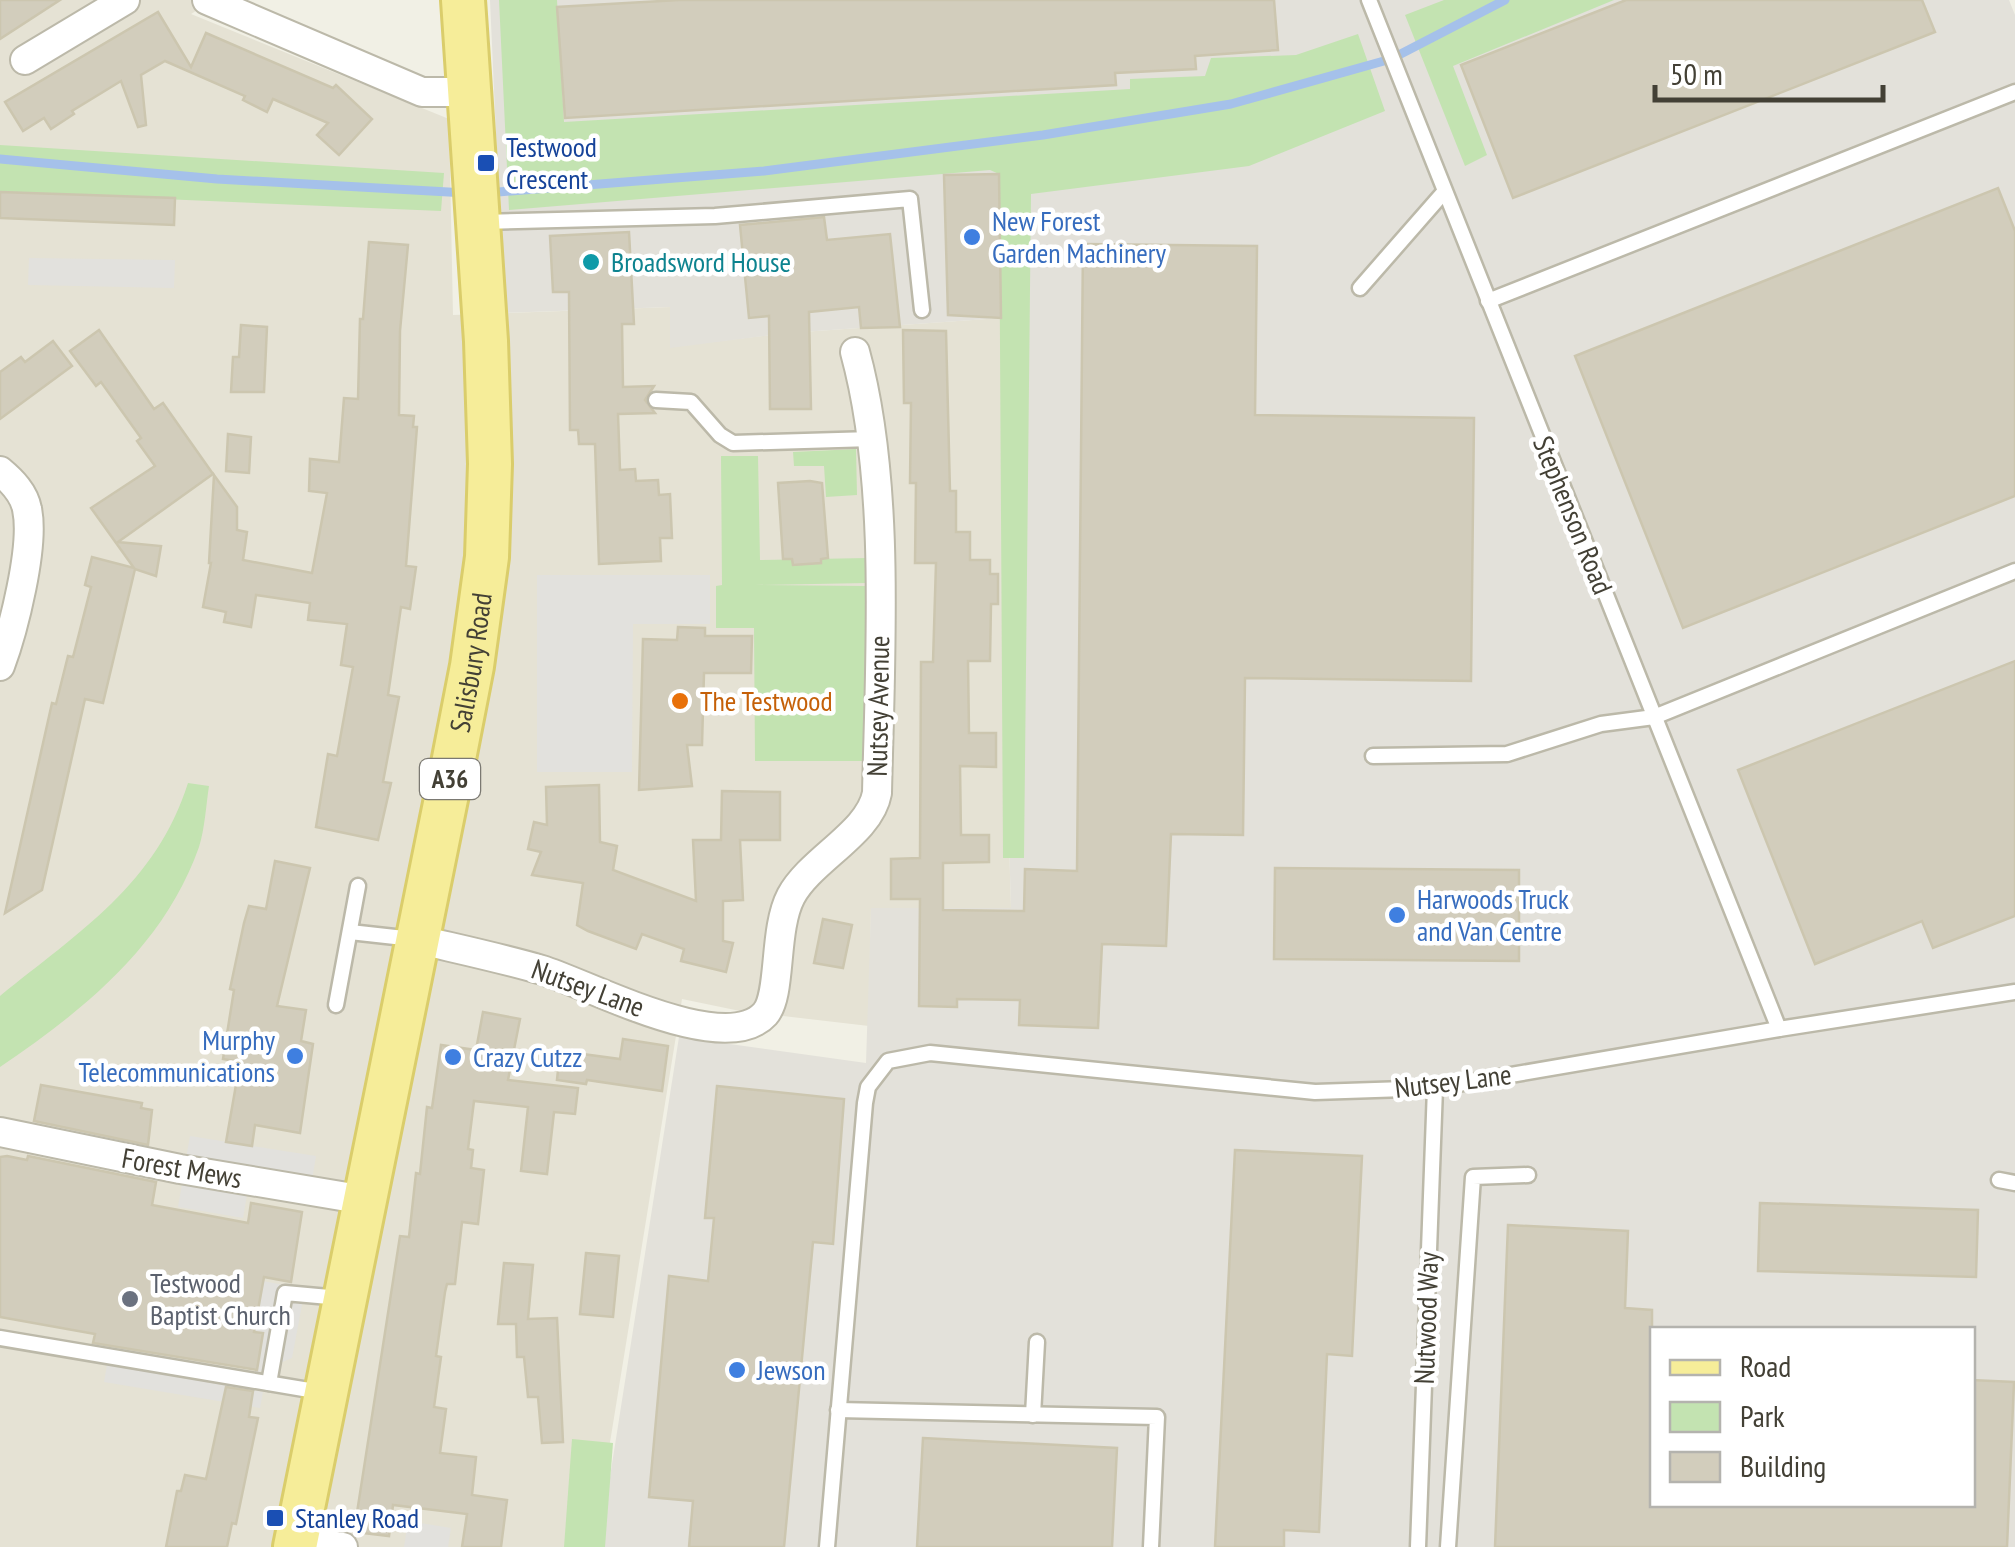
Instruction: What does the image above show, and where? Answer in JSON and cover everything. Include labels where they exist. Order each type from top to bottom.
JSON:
[{"type":"main road","name":"Salisbury Road","points":[[296,1544],[472,666],[486,557],[490,464],[463,0]]},
{"type":"street","points":[[25,60],[125,0]]},
{"type":"street","points":[[207,0],[422,92],[468,92]]},
{"type":"street","name":"Nutsey Avenue","points":[[758,1020],[772,1004],[780,924],[794,891],[875,803],[879,598],[872,439],[855,352]]},
{"type":"street","points":[[0,471],[21,493],[28,524],[24,572],[0,666]]},
{"type":"street","name":"Nutsey Lane","points":[[416,940],[515,962],[650,1012],[707,1027],[734,1028],[758,1020]]},
{"type":"street","name":"Forest Mews","points":[[0,1132],[180,1169],[366,1200]]},
{"type":"street","points":[[296,1544],[343,1547]]},
{"type":"lane","name":"Stephenson Road","points":[[1369,0],[1779,1029]]},
{"type":"lane","points":[[1488,301],[2015,92]]},
{"type":"lane","points":[[1360,288],[1444,192]]},
{"type":"lane","points":[[478,222],[715,216],[910,199],[922,310]]},
{"type":"lane","points":[[656,400],[691,402],[720,435],[733,442],[872,439]]},
{"type":"lane","points":[[1373,756],[1507,754],[1601,724],[1654,717],[2015,571]]},
{"type":"lane","points":[[336,1005],[358,886]]},
{"type":"lane","points":[[350,932],[416,940]]},
{"type":"lane","name":"Nutsey Lane","points":[[838,1410],[865,1103],[868,1087],[888,1061],[930,1053],[1315,1092],[1435,1088],[2015,992]]},
{"type":"lane","name":"Nutwood Way","points":[[1418,1547],[1435,1088]]},
{"type":"lane","points":[[1448,1547],[1472,1177],[1528,1176]]},
{"type":"lane","points":[[1999,1180],[2015,1183]]},
{"type":"lane","points":[[269,1383],[286,1294],[345,1299]]},
{"type":"lane","points":[[0,1338],[326,1393]]},
{"type":"lane","points":[[1033,1415],[1037,1342]]},
{"type":"lane","points":[[827,1547],[838,1410],[1157,1417],[1151,1547]]},
{"type":"shaded area","points":[[0,0],[213,0],[191,14],[449,119],[453,315],[671,307],[670,347],[788,333],[1001,318],[1002,610],[1011,908],[871,908],[869,1026],[740,1011],[682,999],[593,1547],[0,1547]]},
{"type":"shaded area","points":[[490,0],[2009,0],[2015,15],[2015,1547],[599,1547],[679,1037],[866,1063],[871,908],[1011,908],[1002,610],[1001,318],[788,333],[670,348],[670,307],[504,313]]},
{"type":"shaded area","points":[[29,258],[175,260],[174,288],[28,285]]},
{"type":"shaded area","points":[[537,575],[710,575],[710,624],[633,624],[632,772],[537,772]]},
{"type":"shaded area","points":[[190,1136],[316,1156],[312,1180],[186,1158]]},
{"type":"shaded area","points":[[182,1184],[247,1195],[243,1218],[178,1207]]},
{"type":"shaded area","points":[[263,1281],[305,1289],[292,1358],[256,1373],[263,1334],[254,1332]]},
{"type":"shaded area","points":[[107,1365],[263,1392],[260,1408],[104,1382]]},
{"type":"shaded area","points":[[408,1521],[451,1528],[448,1547],[404,1547]]},
{"type":"green space","points":[[499,0],[557,0],[564,122],[1130,89],[1130,79],[1205,76],[1211,58],[1296,55],[1358,34],[1385,111],[1249,166],[1031,194],[1024,858],[1003,858],[999,174],[990,170],[509,210]]},
{"type":"green space","points":[[1444,0],[1614,0],[1453,66],[1487,155],[1465,166],[1405,15]]},
{"type":"green space","points":[[0,145],[444,173],[441,211],[0,192]]},
{"type":"green space","points":[[856,449],[857,495],[826,497],[824,466],[794,466],[793,452]]},
{"type":"green space","points":[[721,456],[758,456],[760,560],[867,558],[867,583],[755,585],[865,586],[866,761],[755,761],[754,628],[716,628],[716,586],[722,585]]},
{"type":"green space","points":[[188,783],[209,786],[203,832],[184,883],[165,915],[143,945],[91,998],[0,1067],[0,996],[86,927],[135,878],[174,819]]},
{"type":"green space","points":[[572,1439],[613,1443],[605,1547],[564,1547]]},
{"type":"building","points":[[0,0],[60,0],[0,39]]},
{"type":"building","points":[[679,0],[1274,0],[1278,50],[1195,56],[1196,69],[1115,73],[1116,85],[565,118],[557,7]]},
{"type":"building","points":[[1626,0],[1922,0],[1935,32],[1513,198],[1461,65]]},
{"type":"building","points":[[158,12],[191,67],[206,33],[333,88],[336,85],[372,119],[339,155],[317,135],[328,123],[273,99],[267,112],[243,100],[245,96],[165,61],[141,75],[146,125],[138,127],[121,81],[51,129],[44,118],[23,131],[5,102]]},
{"type":"building","points":[[999,174],[1001,318],[948,315],[944,175]]},
{"type":"building","points":[[1998,188],[2015,231],[2015,496],[1683,628],[1575,356]]},
{"type":"building","points":[[0,192],[175,198],[174,225],[0,218]]},
{"type":"building","points":[[824,217],[827,240],[890,234],[900,327],[861,328],[859,307],[809,312],[811,409],[770,409],[769,316],[749,318],[740,225]]},
{"type":"building","points":[[629,232],[634,324],[622,324],[623,387],[654,386],[645,400],[655,413],[618,414],[620,470],[635,469],[636,481],[658,480],[659,495],[670,494],[672,538],[660,538],[661,561],[599,564],[595,444],[579,444],[578,430],[570,430],[569,292],[553,292],[550,236]]},
{"type":"building","points":[[369,242],[408,245],[400,331],[399,415],[414,416],[413,427],[417,427],[406,566],[416,567],[410,609],[401,607],[388,695],[399,697],[383,782],[391,783],[378,840],[316,827],[328,754],[337,756],[353,667],[341,665],[347,624],[308,620],[310,603],[256,595],[251,627],[224,622],[226,612],[203,607],[211,563],[214,475],[237,507],[237,530],[247,532],[243,560],[312,573],[327,493],[309,491],[310,459],[339,462],[344,398],[358,399],[360,319]]},
{"type":"building","points":[[1083,244],[1257,246],[1255,415],[1474,418],[1471,681],[1245,678],[1243,835],[1171,834],[1166,946],[1102,944],[1098,1028],[1019,1025],[1020,1000],[957,999],[957,1007],[919,1006],[920,899],[891,899],[891,859],[920,858],[921,662],[933,662],[936,563],[915,563],[916,483],[910,483],[911,403],[904,403],[903,330],[946,331],[950,491],[956,491],[956,532],[970,532],[970,560],[990,560],[990,574],[998,574],[998,604],[991,604],[990,661],[968,661],[969,733],[996,733],[996,767],[960,766],[961,835],[989,835],[989,862],[943,863],[943,910],[1024,911],[1025,869],[1077,871]]},
{"type":"building","points":[[241,325],[267,327],[264,392],[231,392],[233,357],[239,357]]},
{"type":"building","points":[[99,330],[154,409],[163,403],[213,474],[118,542],[161,546],[156,576],[135,569],[103,703],[85,699],[42,890],[5,913],[52,703],[56,704],[68,656],[73,657],[91,587],[85,585],[92,557],[134,568],[91,508],[155,466],[137,441],[141,438],[101,382],[96,386],[70,351]]},
{"type":"building","points":[[53,341],[72,366],[0,419],[0,372],[21,357],[25,362]]},
{"type":"building","points":[[228,434],[251,437],[249,473],[226,471]]},
{"type":"building","points":[[778,483],[822,483],[828,558],[821,559],[821,563],[793,565],[792,559],[783,559]]},
{"type":"building","points":[[678,627],[705,628],[705,636],[752,636],[751,673],[704,673],[702,745],[687,745],[692,786],[639,790],[643,639],[677,640]]},
{"type":"building","points":[[2015,661],[2015,916],[1933,948],[1922,921],[1815,964],[1738,770]]},
{"type":"building","points":[[599,785],[600,842],[617,846],[613,870],[696,901],[693,840],[721,840],[722,791],[780,792],[780,840],[740,840],[743,900],[723,901],[723,941],[733,943],[726,972],[681,961],[684,949],[642,934],[636,949],[588,931],[577,925],[583,883],[532,875],[541,852],[528,849],[534,822],[547,825],[546,787]]},
{"type":"building","points":[[275,861],[310,868],[277,1006],[306,1010],[301,1041],[313,1044],[300,1133],[255,1125],[252,1146],[226,1142],[240,1062],[223,1059],[234,990],[230,989],[244,923],[249,906],[266,909]]},
{"type":"building","name":"Harwoods Truck and Van Centre","points":[[1275,868],[1519,870],[1519,961],[1274,959]]},
{"type":"building","points":[[823,919],[852,925],[843,968],[814,963]]},
{"type":"building","points":[[483,1012],[520,1019],[508,1080],[578,1088],[575,1114],[554,1112],[547,1174],[521,1171],[528,1107],[474,1101],[468,1149],[473,1150],[471,1168],[484,1170],[478,1224],[462,1222],[455,1284],[447,1284],[445,1292],[434,1407],[446,1409],[440,1453],[476,1457],[472,1495],[507,1500],[501,1547],[462,1547],[467,1514],[393,1505],[389,1536],[354,1532],[400,1236],[409,1237],[427,1107],[432,1108],[441,1045],[476,1050]]},
{"type":"building","points":[[623,1039],[668,1046],[662,1091],[587,1080],[586,1084],[557,1080],[560,1051],[620,1059]]},
{"type":"building","points":[[41,1085],[142,1103],[141,1108],[152,1110],[148,1145],[34,1121]]},
{"type":"building","points":[[717,1086],[844,1099],[833,1244],[813,1242],[784,1547],[689,1547],[693,1501],[649,1497],[669,1276],[708,1281],[714,1218],[705,1218]]},
{"type":"building","points":[[1235,1150],[1362,1156],[1352,1356],[1327,1354],[1319,1532],[1284,1530],[1284,1547],[1215,1547]]},
{"type":"building","points":[[28,1156],[156,1182],[152,1205],[248,1223],[251,1203],[302,1212],[291,1282],[264,1277],[254,1332],[263,1333],[257,1370],[93,1343],[95,1334],[0,1317],[0,1157],[27,1160]]},
{"type":"building","points":[[1760,1203],[1978,1210],[1976,1277],[1758,1271]]},
{"type":"building","points":[[1508,1225],[1628,1231],[1625,1308],[1652,1310],[1650,1507],[1975,1507],[1975,1380],[2014,1382],[2007,1547],[1495,1547]]},
{"type":"building","points":[[586,1253],[619,1256],[613,1317],[580,1314]]},
{"type":"building","points":[[504,1263],[533,1265],[528,1319],[557,1318],[563,1442],[542,1443],[538,1397],[528,1397],[524,1357],[517,1357],[516,1324],[498,1324]]},
{"type":"building","points":[[226,1387],[253,1391],[249,1417],[258,1418],[236,1524],[232,1523],[227,1547],[166,1547],[177,1491],[181,1491],[185,1475],[206,1479]]},
{"type":"building","points":[[923,1438],[1117,1448],[1112,1547],[917,1547]]},
{"type":"waterway","points":[[486,193],[764,171],[1043,135],[1231,104],[1391,59],[1505,0]]},
{"type":"waterway","points":[[0,159],[217,179],[466,193]]},
{"type":"place","name":"Testwood Crescent","points":[[486,163]]},
{"type":"place","name":"New Forest Garden Machinery","points":[[972,237]]},
{"type":"place","name":"Broadsword House","points":[[591,262]]},
{"type":"place","name":"The Testwood","points":[[680,701]]},
{"type":"place","name":"Harwoods Truck and Van Centre","points":[[1397,915]]},
{"type":"place","name":"Murphy Telecommunications","points":[[295,1056]]},
{"type":"place","name":"Crazy Cutzz","points":[[453,1057]]},
{"type":"place","name":"Testwood Baptist Church","points":[[130,1299]]},
{"type":"place","name":"Jewson","points":[[737,1370]]},
{"type":"place","name":"Stanley Road","points":[[275,1518]]}]
